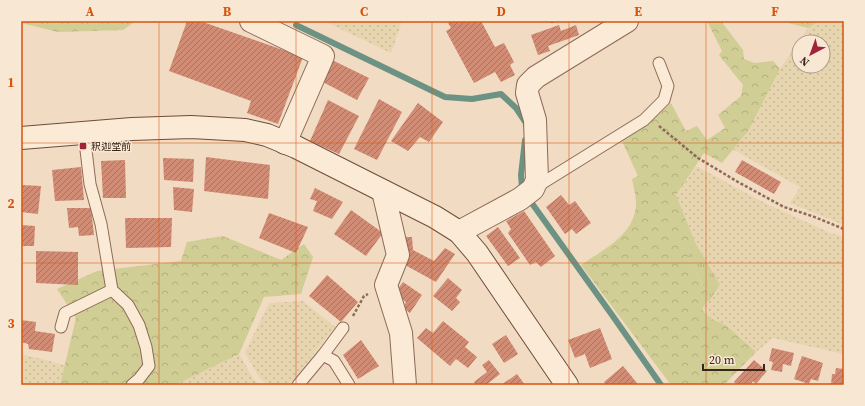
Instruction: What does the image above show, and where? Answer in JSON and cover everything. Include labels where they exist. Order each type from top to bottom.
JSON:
[{"type":"street","points":[[252,21],[324,56],[286,143]]},
{"type":"street","points":[[459,232],[520,199],[533,189],[537,180],[535,120],[527,93],[528,85],[536,77],[627,21]]},
{"type":"street","points":[[21,138],[84,133],[184,128],[217,128],[245,130],[296,146],[435,217],[459,232],[477,253],[566,385]]},
{"type":"street","points":[[383,191],[398,255],[386,285],[401,333],[405,385]]},
{"type":"lane","points":[[533,189],[644,120],[664,100],[668,86],[659,63]]},
{"type":"lane","points":[[84,133],[90,184],[101,224],[112,290],[128,305],[139,325],[146,347],[149,366],[139,379],[132,385]]},
{"type":"lane","points":[[61,327],[65,313],[112,290]]},
{"type":"lane","points":[[298,385],[343,328]]},
{"type":"lane","points":[[323,354],[334,361],[349,385]]},
{"type":"path","points":[[647,117],[698,158],[738,182],[784,207],[844,229]]},
{"type":"path","points":[[357,310],[364,296],[369,293]]},
{"type":"shaded area","points":[[329,21],[402,21],[391,53],[328,23]]},
{"type":"shaded area","points":[[820,21],[844,21],[844,225],[790,203],[800,187],[732,149],[748,131],[780,69],[791,53],[791,74],[831,74],[831,34],[804,34],[808,28]]},
{"type":"shaded area","points":[[696,166],[763,202],[828,232],[844,237],[844,354],[773,338],[756,352],[727,326],[710,318],[701,309],[720,285],[695,242],[676,195]]},
{"type":"shaded area","points":[[303,301],[335,327],[289,385],[267,385],[259,377],[245,353],[269,303]]},
{"type":"shaded area","points":[[21,354],[65,365],[60,385],[21,385]]},
{"type":"shaded area","points":[[239,354],[253,378],[259,385],[175,385]]},
{"type":"green space","points":[[21,21],[136,21],[123,30],[58,32],[21,23]]},
{"type":"green space","points":[[707,21],[721,21],[743,50],[744,59],[754,63],[773,61],[780,69],[748,131],[722,163],[704,153],[676,195],[695,242],[687,258],[711,298],[701,309],[710,318],[727,326],[756,352],[724,385],[671,385],[581,265],[621,237],[632,221],[635,212],[636,200],[632,179],[638,176],[622,141],[649,123],[671,103],[686,131],[697,126],[707,140],[725,128],[718,115],[741,96],[743,85],[719,55],[722,51]]},
{"type":"green space","points":[[787,21],[820,21],[808,28],[788,23]]},
{"type":"green space","points":[[223,236],[281,260],[304,244],[313,257],[301,294],[264,297],[239,354],[175,385],[60,385],[76,318],[57,289],[97,271],[181,261],[187,242]]},
{"type":"green space","points":[[695,242],[720,285],[711,298],[687,258]]},
{"type":"building","points":[[187,21],[200,21],[303,57],[278,124],[247,113],[251,101],[169,71]]},
{"type":"building","points":[[447,21],[481,21],[495,47],[504,43],[514,62],[510,65],[515,75],[501,82],[495,72],[474,83],[446,31],[451,28]]},
{"type":"building","points":[[559,25],[561,31],[576,25],[579,35],[548,46],[550,51],[538,55],[531,35]]},
{"type":"building","points":[[330,59],[369,78],[357,100],[319,80]]},
{"type":"building","points":[[379,99],[402,112],[377,160],[354,149]]},
{"type":"building","points":[[328,100],[359,116],[339,154],[310,141]]},
{"type":"building","points":[[418,103],[443,122],[429,142],[420,137],[408,151],[391,141]]},
{"type":"building","points":[[206,157],[270,165],[268,199],[204,191]]},
{"type":"building","points":[[163,158],[194,159],[193,182],[164,180]]},
{"type":"building","points":[[125,160],[126,198],[103,198],[101,161]]},
{"type":"building","points":[[742,160],[781,182],[774,194],[735,172]]},
{"type":"building","points":[[81,167],[84,200],[55,201],[52,170]]},
{"type":"building","points":[[21,185],[41,186],[38,214],[21,212]]},
{"type":"building","points":[[173,187],[194,189],[192,212],[174,210]]},
{"type":"building","points":[[315,188],[343,202],[332,219],[313,211],[317,201],[310,199]]},
{"type":"building","points":[[561,195],[569,205],[575,201],[591,223],[576,234],[572,229],[565,234],[546,207]]},
{"type":"building","points":[[67,208],[91,208],[94,235],[79,236],[78,227],[69,228]]},
{"type":"building","points":[[351,210],[383,233],[366,256],[334,234]]},
{"type":"building","points":[[524,211],[555,256],[541,267],[536,262],[530,265],[508,233],[511,229],[506,221]]},
{"type":"building","points":[[269,213],[308,227],[296,253],[259,238]]},
{"type":"building","points":[[125,218],[172,218],[171,247],[126,248]]},
{"type":"building","points":[[21,225],[35,226],[34,246],[21,246]]},
{"type":"building","points":[[498,227],[520,258],[508,266],[486,236]]},
{"type":"building","points":[[403,237],[412,237],[413,250],[434,261],[445,248],[455,254],[436,282],[405,265]]},
{"type":"building","points":[[36,251],[78,252],[78,285],[36,283]]},
{"type":"building","points":[[327,275],[358,302],[341,322],[309,296]]},
{"type":"building","points":[[448,278],[462,290],[456,298],[460,302],[452,311],[433,296]]},
{"type":"building","points":[[403,282],[422,295],[410,313],[403,308],[406,302],[394,294]]},
{"type":"building","points":[[21,320],[36,322],[35,331],[55,334],[52,352],[29,349],[28,344],[21,342]]},
{"type":"building","points":[[443,321],[469,342],[465,347],[477,357],[468,368],[456,359],[450,366],[417,338],[426,328],[433,333]]},
{"type":"building","points":[[600,328],[612,359],[590,368],[585,354],[575,358],[568,340]]},
{"type":"building","points":[[506,335],[518,354],[504,363],[492,344]]},
{"type":"building","points":[[361,340],[379,366],[358,379],[343,355]]},
{"type":"building","points":[[772,348],[794,353],[791,366],[783,364],[782,372],[771,370],[773,362],[769,361]]},
{"type":"building","points":[[802,356],[823,363],[818,381],[811,379],[809,384],[794,379]]},
{"type":"building","points":[[489,360],[500,374],[486,385],[476,385],[474,382],[487,372],[482,365]]},
{"type":"building","points":[[754,360],[767,371],[756,384],[753,381],[750,385],[737,385],[734,382]]},
{"type":"building","points":[[623,366],[637,383],[635,385],[606,385],[604,382]]},
{"type":"building","points":[[836,368],[844,369],[844,385],[831,385],[832,374],[835,374]]},
{"type":"building","points":[[517,374],[525,385],[501,385]]},
{"type":"waterway","points":[[296,25],[445,97],[472,99],[501,94],[516,108],[526,125]]},
{"type":"waterway","points":[[522,188],[521,175],[525,140]]},
{"type":"waterway","points":[[531,202],[661,385]]},
{"type":"place","name":"釈迦堂前","points":[[83,146]]}]
